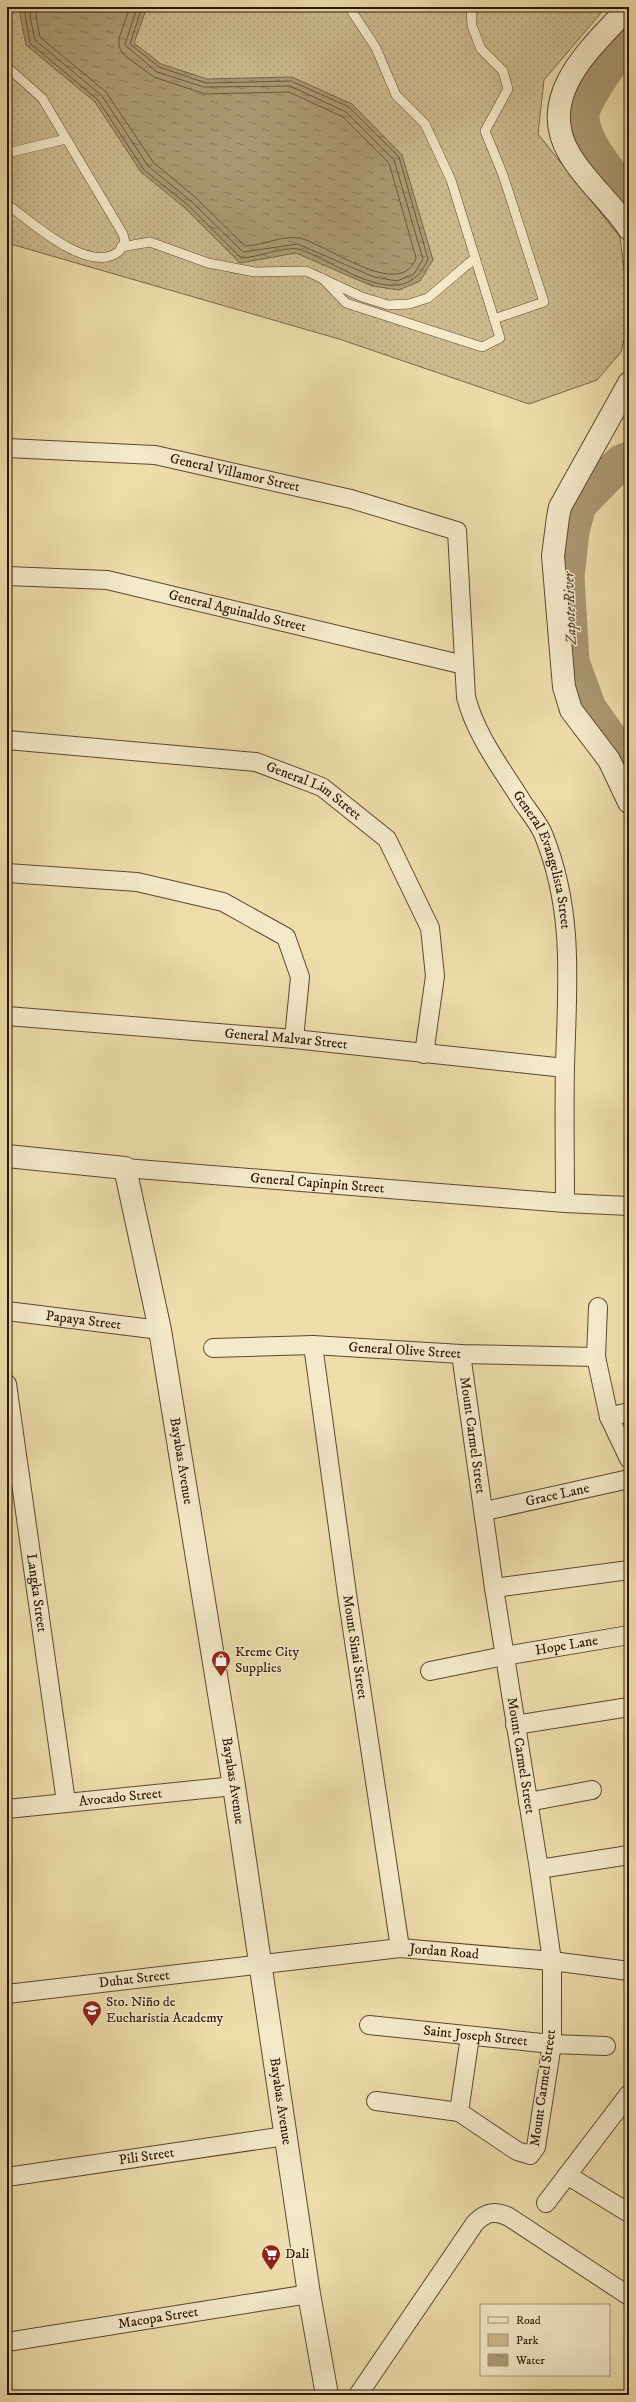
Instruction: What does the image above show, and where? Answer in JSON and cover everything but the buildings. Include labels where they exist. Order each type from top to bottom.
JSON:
[{"type":"street","points":[[629,7],[578,65],[563,88],[557,122],[570,156],[629,229]]},
{"type":"street","points":[[629,382],[560,508],[553,556],[564,687],[567,701],[571,710],[609,760],[629,802]]},
{"type":"street","name":"General Villamor Street","points":[[7,448],[155,455],[351,499],[457,530]]},
{"type":"street","name":"General Evangelista Street","points":[[457,530],[466,697],[470,714],[494,757],[544,835],[555,869],[563,907],[568,961],[565,1068],[565,1203]]},
{"type":"street","name":"General Aguinaldo Street","points":[[7,576],[107,580],[464,665]]},
{"type":"street","name":"General Lim Street","points":[[7,740],[256,762],[322,787],[387,839],[430,928],[435,976],[424,1054]]},
{"type":"street","points":[[7,873],[137,882],[223,902],[286,937],[300,977],[294,1039]]},
{"type":"street","name":"General Malvar Street","points":[[7,1016],[294,1039],[565,1068]]},
{"type":"street","name":"General Capinpin Street","points":[[7,1156],[125,1168],[565,1203],[629,1206]]},
{"type":"street","name":"Bayabas Avenue","points":[[125,1168],[160,1330],[234,1786],[309,2294],[327,2395]]},
{"type":"street","points":[[598,1307],[596,1357],[609,1417],[629,1460]]},
{"type":"street","name":"Papaya Street","points":[[7,1311],[160,1330]]},
{"type":"street","name":"General Olive Street","points":[[213,1348],[313,1345],[461,1354],[596,1357]]},
{"type":"street","name":"Mount Sinai Street","points":[[313,1345],[348,1601],[400,1948]]},
{"type":"street","name":"Mount Carmel Street","points":[[459,2112],[517,2152],[530,2155],[536,2147],[552,2044],[552,1961],[539,1869],[504,1656],[461,1354]]},
{"type":"street","name":"Langka Street","points":[[7,1384],[66,1802]]},
{"type":"street","points":[[609,1417],[629,1412]]},
{"type":"street","name":"Grace Lane","points":[[484,1511],[629,1479]]},
{"type":"street","points":[[494,1588],[629,1570]]},
{"type":"street","name":"Hope Lane","points":[[430,1671],[504,1656],[629,1635]]},
{"type":"street","points":[[515,1725],[629,1707]]},
{"type":"street","name":"Avocado Street","points":[[7,1809],[234,1786]]},
{"type":"street","points":[[528,1802],[592,1790]]},
{"type":"street","points":[[539,1869],[629,1855]]},
{"type":"street","name":"Jordan Road","points":[[260,1966],[400,1948],[552,1961],[629,1970]]},
{"type":"street","name":"Duhat Street","points":[[7,1994],[260,1966]]},
{"type":"street","name":"Saint Joseph Street","points":[[369,2025],[552,2044],[606,2046]]},
{"type":"street","points":[[376,2101],[459,2112],[470,2036]]},
{"type":"street","points":[[546,2203],[629,2094]]},
{"type":"street","name":"Pili Street","points":[[7,2177],[285,2136]]},
{"type":"street","points":[[567,2175],[629,2213]]},
{"type":"street","points":[[358,2395],[475,2223],[482,2216],[491,2212],[500,2212],[509,2217],[629,2296]]},
{"type":"street","name":"Macopa Street","points":[[7,2342],[309,2294]]},
{"type":"lane","points":[[322,278],[346,303],[482,347],[500,338],[451,180],[425,124],[396,95],[376,48],[349,7]]},
{"type":"lane","points":[[470,7],[472,26],[481,49],[503,71],[508,89],[485,131],[503,175],[544,302],[494,320]]},
{"type":"lane","points":[[7,67],[42,98],[122,234],[125,242],[119,252],[105,257],[84,254],[66,247],[7,204]]},
{"type":"lane","points":[[9,151],[66,139]]},
{"type":"lane","points":[[122,247],[150,242],[208,264],[255,272],[306,271],[362,297],[388,305],[409,304],[428,298],[475,258]]},
{"type":"green space","points":[[7,7],[606,7],[544,80],[538,134],[620,237],[629,308],[629,320],[621,352],[597,380],[529,404],[339,339],[7,243]]},
{"type":"water","points":[[23,7],[147,7],[134,43],[161,64],[207,79],[292,77],[352,104],[402,155],[433,260],[420,281],[399,290],[372,286],[296,253],[240,263],[185,208],[141,172],[95,102],[26,45],[20,15]]},
{"type":"waterway","name":"Zapote River","points":[[629,39],[594,87],[582,115],[583,125],[592,148],[629,197]]},
{"type":"waterway","name":"Zapote River","points":[[629,459],[621,462],[579,505],[572,531],[567,577],[572,662],[589,708],[629,765]]},
{"type":"place","name":"Kreme City Supplies","points":[[221,1677]]},
{"type":"place","name":"Sto. Niño de Eucharistia Academy","points":[[92,2027]]},
{"type":"place","name":"Dali","points":[[271,2271]]}]
